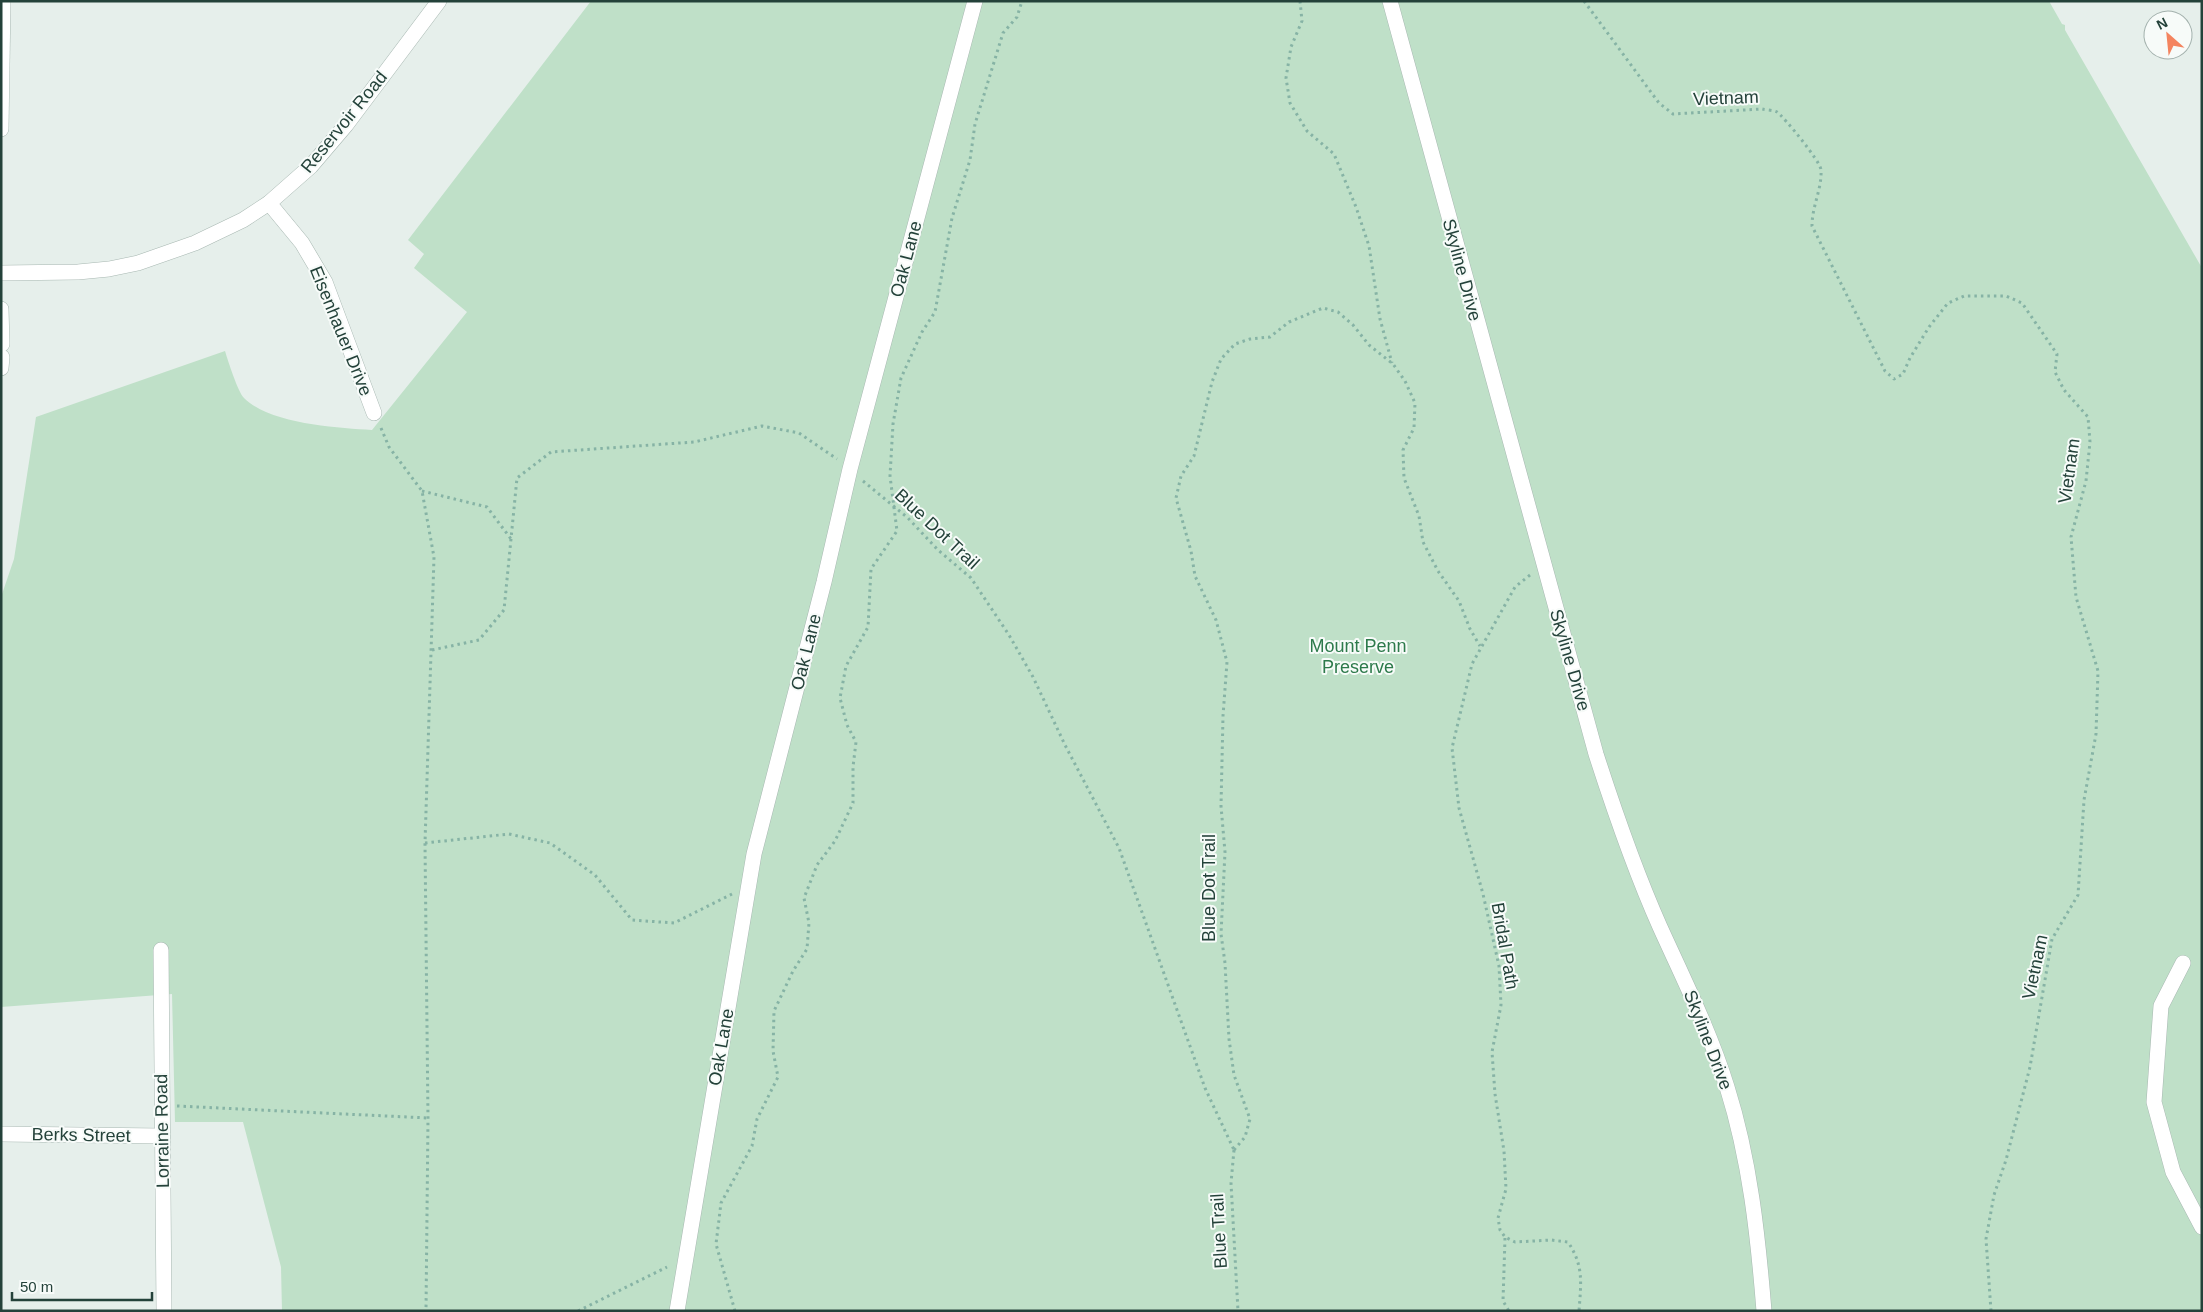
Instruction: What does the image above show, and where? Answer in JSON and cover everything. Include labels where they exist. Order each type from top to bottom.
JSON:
[{"type":"street","points":[[1,129],[3,1]]},
{"type":"street","name":"Reservoir Road","points":[[1,273],[78,272],[109,269],[138,263],[167,254],[243,220],[269,203],[304,173],[328,147],[439,1]]},
{"type":"street","name":"Oak Lane","points":[[677,1311],[754,854],[824,582],[850,469],[975,1]]},
{"type":"street","name":"Skyline Drive","points":[[1390,1],[1596,754],[1622,833],[1660,926],[1702,1017],[1728,1088],[1745,1155],[1752,1196],[1764,1311]]},
{"type":"street","name":"Eisenhauer Drive","points":[[269,203],[302,243],[325,282],[374,413]]},
{"type":"street","points":[[1,309],[2,356]]},
{"type":"street","name":"Lorraine Road","points":[[161,950],[161,1136],[164,1311]]},
{"type":"street","points":[[2183,962],[2161,1006],[2154,1102],[2173,1172],[2202,1227]]},
{"type":"street","name":"Berks Street","points":[[1,1134],[161,1136]]},
{"type":"path","points":[[735,1311],[716,1244],[721,1203],[752,1146],[757,1119],[778,1077],[773,1051],[774,1011],[793,971],[807,949],[809,923],[804,898],[817,865],[835,841],[853,803],[853,767],[856,742],[847,725],[840,698],[846,666],[868,627],[872,569],[897,531],[890,476],[893,424],[901,378],[934,312],[952,218],[970,160],[975,124],[1004,33],[1017,17],[1022,1]]},
{"type":"path","points":[[1300,1],[1302,21],[1292,47],[1286,78],[1290,103],[1307,131],[1334,154],[1356,207],[1369,246],[1380,319],[1392,364]]},
{"type":"path","name":"Vietnam","points":[[1584,1],[1654,96],[1673,114],[1762,109],[1776,112],[1809,149],[1821,167],[1821,185],[1812,213],[1812,226],[1885,371],[1894,379],[1903,374],[1910,358],[1929,327],[1948,303],[1964,296],[2006,296],[2022,303],[2057,354],[2055,372],[2064,390],[2088,417],[2090,442],[2086,481],[2072,537],[2076,597],[2098,671],[2096,734],[2084,800],[2078,895],[2052,939],[2030,1067],[2006,1160],[1994,1194],[1986,1239],[1991,1311]]},
{"type":"path","name":"Blue Dot Trail","points":[[432,650],[479,640],[504,610],[517,478],[551,452],[694,442],[762,426],[799,433],[825,449],[908,518],[938,550],[971,578],[1009,635],[1119,848],[1205,1088],[1234,1150],[1245,1137],[1250,1119],[1234,1075],[1229,1039],[1225,963],[1221,934],[1225,852],[1221,806],[1223,716],[1227,662],[1216,620],[1195,576],[1187,535],[1176,498],[1181,476],[1194,456],[1212,382],[1221,359],[1235,344],[1250,339],[1270,337],[1288,322],[1323,308],[1338,312],[1353,325],[1369,345],[1392,364],[1405,381],[1414,403],[1414,428],[1403,450],[1404,478],[1418,516],[1423,542],[1438,572],[1459,600],[1470,629],[1480,646]]},
{"type":"path","points":[[374,413],[389,448],[422,492],[434,557],[425,843],[428,1118],[426,1311]]},
{"type":"path","points":[[422,492],[487,507],[512,539]]},
{"type":"path","name":"Bridal Path","points":[[1509,1311],[1503,1301],[1505,1237],[1500,1230],[1498,1218],[1506,1189],[1504,1151],[1495,1094],[1492,1052],[1501,1005],[1498,966],[1482,894],[1459,808],[1452,748],[1472,664],[1480,646],[1503,610],[1515,586],[1532,573]]},
{"type":"path","points":[[425,843],[509,834],[550,844],[595,875],[632,920],[674,923],[728,894],[747,893]]},
{"type":"path","points":[[161,1105],[428,1118]]},
{"type":"path","name":"Blue Trail","points":[[1234,1150],[1230,1184],[1238,1311]]},
{"type":"path","points":[[1505,1237],[1515,1242],[1551,1240],[1568,1242],[1577,1256],[1582,1279],[1579,1311]]},
{"type":"path","points":[[578,1311],[686,1258]]},
{"type":"green space","name":"Mount Penn Preserve","points":[[591,1],[2049,1],[2062,24],[2065,25],[2065,30],[2202,268],[2202,1311],[282,1311],[281,1267],[243,1122],[175,1122],[172,994],[1,1007],[1,597],[14,559],[36,417],[225,351],[233,376],[242,395],[256,407],[270,414],[305,423],[372,430],[467,312],[414,268],[424,254],[408,240]]}]
